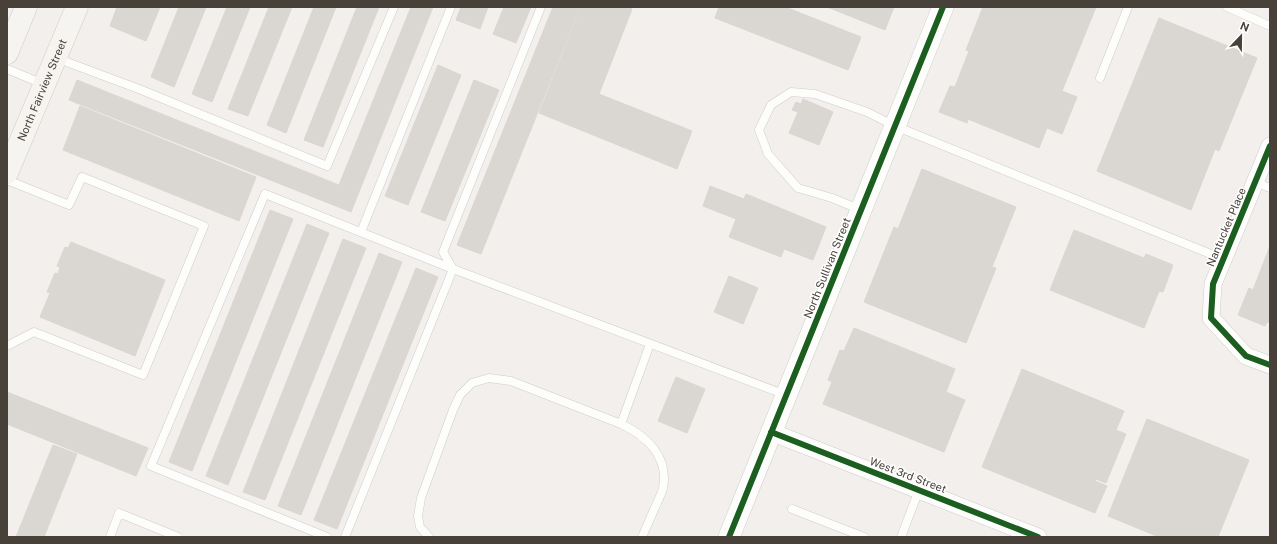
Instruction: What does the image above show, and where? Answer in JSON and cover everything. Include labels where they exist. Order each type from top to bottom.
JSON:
[{"type":"main road","points":[[7,53],[26,7]]},
{"type":"main road","name":"North Fairview Street","points":[[7,173],[77,7]]},
{"type":"street","name":"North Sullivan Street","points":[[729,537],[943,7]]},
{"type":"street","name":"Nantucket Place","points":[[1270,146],[1263,185],[1223,259],[1213,284],[1211,318],[1246,356],[1270,365]]},
{"type":"street","name":"West 3rd Street","points":[[771,432],[1038,537]]},
{"type":"lane","points":[[55,58],[139,89],[327,166],[394,7]]},
{"type":"lane","points":[[361,232],[451,7]]},
{"type":"lane","points":[[453,269],[443,252],[541,7]]},
{"type":"lane","points":[[1100,78],[1128,7]]},
{"type":"lane","points":[[1227,7],[1270,26]]},
{"type":"lane","points":[[7,69],[44,84]]},
{"type":"lane","points":[[861,210],[832,198],[798,188],[768,154],[759,130],[772,105],[791,92],[815,94],[867,112],[895,126],[1223,259]]},
{"type":"lane","points":[[7,180],[69,205],[82,177],[204,226],[143,374],[34,332],[7,346]]},
{"type":"lane","points":[[327,537],[151,466],[265,194],[453,269],[786,395]]},
{"type":"lane","points":[[345,537],[453,269]]},
{"type":"lane","points":[[621,424],[650,344]]},
{"type":"lane","points":[[429,537],[420,527],[418,516],[421,498],[453,410],[460,396],[472,383],[489,378],[511,380],[621,424],[634,430],[646,439],[657,453],[664,471],[662,489],[642,537]]},
{"type":"lane","points":[[901,537],[919,490]]},
{"type":"lane","points":[[792,509],[864,537]]},
{"type":"lane","points":[[110,537],[119,513],[178,537]]},
{"type":"building","points":[[117,7],[160,7],[146,41],[110,26]]},
{"type":"building","points":[[179,7],[206,7],[174,87],[151,77]]},
{"type":"building","points":[[227,7],[250,7],[212,102],[192,94]]},
{"type":"building","points":[[269,7],[292,7],[248,116],[228,109]]},
{"type":"building","points":[[314,7],[336,7],[286,133],[267,125]]},
{"type":"building","points":[[357,7],[379,7],[323,147],[304,140]]},
{"type":"building","points":[[411,7],[433,7],[351,212],[69,100],[77,80],[339,185]]},
{"type":"building","points":[[461,7],[488,7],[480,29],[456,20]]},
{"type":"building","points":[[504,7],[531,7],[516,43],[493,34]]},
{"type":"building","points":[[553,7],[580,7],[481,254],[457,245]]},
{"type":"building","points":[[581,7],[627,7],[632,9],[599,94],[692,131],[677,169],[539,113]]},
{"type":"building","points":[[719,7],[785,7],[861,37],[848,70],[715,18]]},
{"type":"building","points":[[827,7],[894,7],[885,30]]},
{"type":"building","points":[[983,7],[1096,7],[1062,91],[1077,97],[1062,134],[1047,128],[1039,148],[968,119],[967,123],[939,112],[950,86],[955,87],[969,51],[966,50]]},
{"type":"building","points":[[1159,18],[1257,58],[1219,151],[1215,149],[1191,210],[1097,171]]},
{"type":"building","points":[[438,65],[461,75],[408,205],[385,196]]},
{"type":"building","points":[[474,80],[499,90],[445,221],[421,212]]},
{"type":"building","points":[[803,99],[833,112],[819,145],[789,133],[798,112],[792,110],[796,102],[801,104]]},
{"type":"building","points":[[80,106],[256,177],[239,221],[63,150]]},
{"type":"building","points":[[922,169],[1016,207],[992,267],[996,268],[966,343],[864,302],[894,227],[898,229]]},
{"type":"building","points":[[710,186],[744,199],[746,194],[826,227],[813,260],[784,249],[781,257],[729,237],[736,219],[703,206]]},
{"type":"building","points":[[270,210],[293,219],[192,471],[169,462]]},
{"type":"building","points":[[307,224],[329,233],[228,485],[206,476]]},
{"type":"building","points":[[1074,230],[1144,258],[1146,254],[1173,265],[1163,292],[1159,291],[1144,328],[1050,290]]},
{"type":"building","points":[[343,239],[366,248],[265,500],[243,492]]},
{"type":"building","points":[[71,242],[165,280],[135,356],[40,317],[50,293],[47,292],[55,273],[58,274],[60,267],[57,266],[65,247],[68,248]]},
{"type":"building","points":[[1270,246],[1270,323],[1267,322],[1265,326],[1238,315],[1249,288],[1253,290]]},
{"type":"building","points":[[379,253],[402,262],[301,515],[278,506]]},
{"type":"building","points":[[416,268],[438,277],[337,529],[314,520]]},
{"type":"building","points":[[729,276],[758,288],[743,324],[714,312]]},
{"type":"building","points":[[854,328],[955,369],[946,392],[965,400],[944,452],[823,404],[832,382],[828,380],[840,350],[844,351]]},
{"type":"building","points":[[1022,369],[1124,411],[1116,430],[1126,434],[1106,483],[1096,479],[1095,481],[1107,486],[1095,513],[982,467]]},
{"type":"building","points":[[676,377],[705,389],[687,433],[658,421]]},
{"type":"building","points":[[7,392],[148,448],[136,476],[7,424]]},
{"type":"building","points":[[1147,419],[1249,460],[1218,537],[1159,537],[1108,516]]},
{"type":"building","points":[[53,445],[77,454],[44,537],[16,537]]},
{"type":"cycle path","points":[[729,537],[943,7]]},
{"type":"cycle path","points":[[1270,146],[1213,284],[1211,318],[1246,356],[1270,365]]},
{"type":"cycle path","points":[[771,432],[1038,537]]}]
